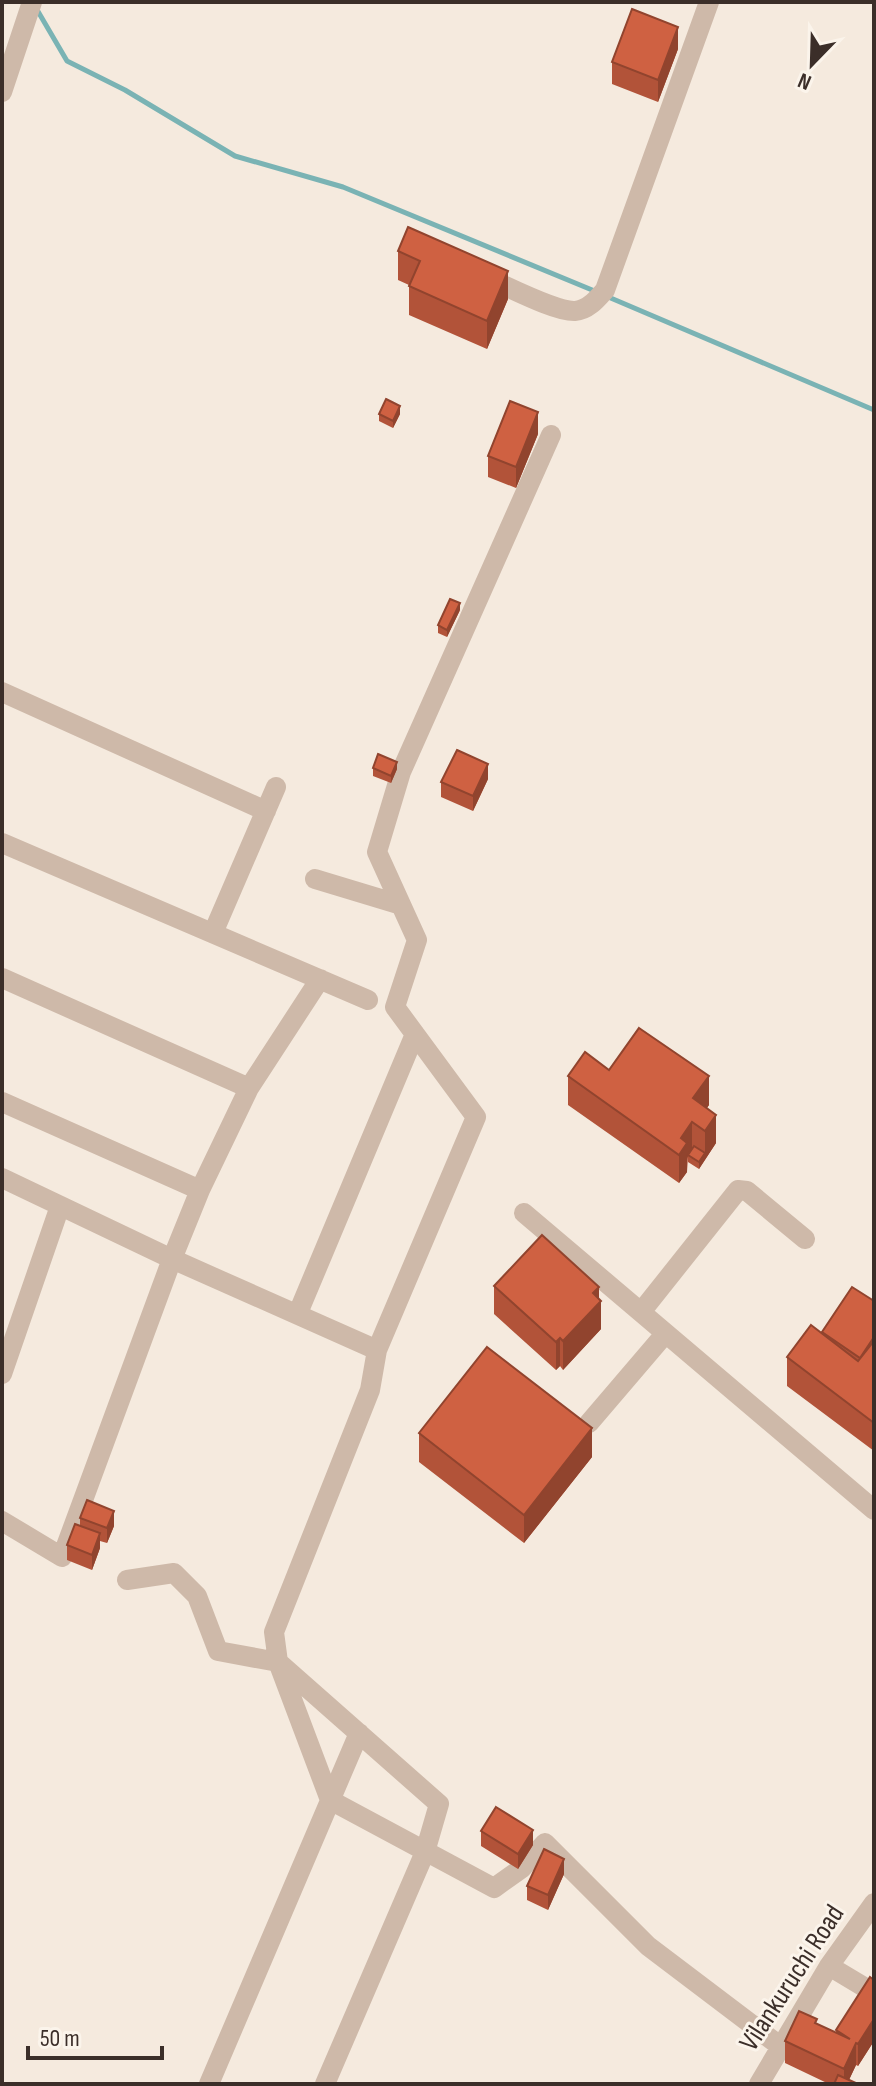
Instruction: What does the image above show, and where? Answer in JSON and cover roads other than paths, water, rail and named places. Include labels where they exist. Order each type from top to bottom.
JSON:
[{"type":"street","points":[[460,266],[574,311],[601,296],[709,2]]},
{"type":"street","points":[[2,92],[10,38],[30,6]]},
{"type":"street","points":[[551,435],[401,772],[377,852],[417,940],[395,1007],[476,1117],[377,1350],[370,1390],[274,1632],[278,1662],[330,1800],[494,1888],[522,1868],[545,1843],[648,1946],[780,2046]]},
{"type":"street","points":[[2,692],[266,811]]},
{"type":"street","points":[[213,933],[276,787]]},
{"type":"street","points":[[5,850],[213,933],[368,1000]]},
{"type":"street","points":[[315,879],[401,905]]},
{"type":"street","points":[[2,978],[249,1088]]},
{"type":"street","points":[[2,1521],[62,1557],[200,1190],[249,1088],[320,979]]},
{"type":"street","points":[[298,1313],[415,1034]]},
{"type":"street","points":[[2,1102],[200,1190]]},
{"type":"street","points":[[2,1178],[172,1259],[377,1350]]},
{"type":"street","points":[[641,1312],[738,1190],[747,1191],[805,1239]]},
{"type":"street","points":[[2,1374],[60,1206]]},
{"type":"street","points":[[524,1213],[874,1510]]},
{"type":"street","points":[[589,1423],[665,1334]]},
{"type":"street","points":[[127,1580],[174,1573],[197,1596],[218,1651],[278,1662],[439,1804],[425,1852],[325,2084]]},
{"type":"street","points":[[209,2084],[359,1733]]},
{"type":"street","name":"Vilankuruchi Road","points":[[759,2084],[829,1966],[868,1918],[874,1903]]},
{"type":"street","points":[[829,1966],[874,1993]]},
{"type":"waterway","points":[[36,8],[67,61],[125,90],[235,156],[343,187],[597,292]]},
{"type":"waterway","points":[[606,296],[874,410]]}]
